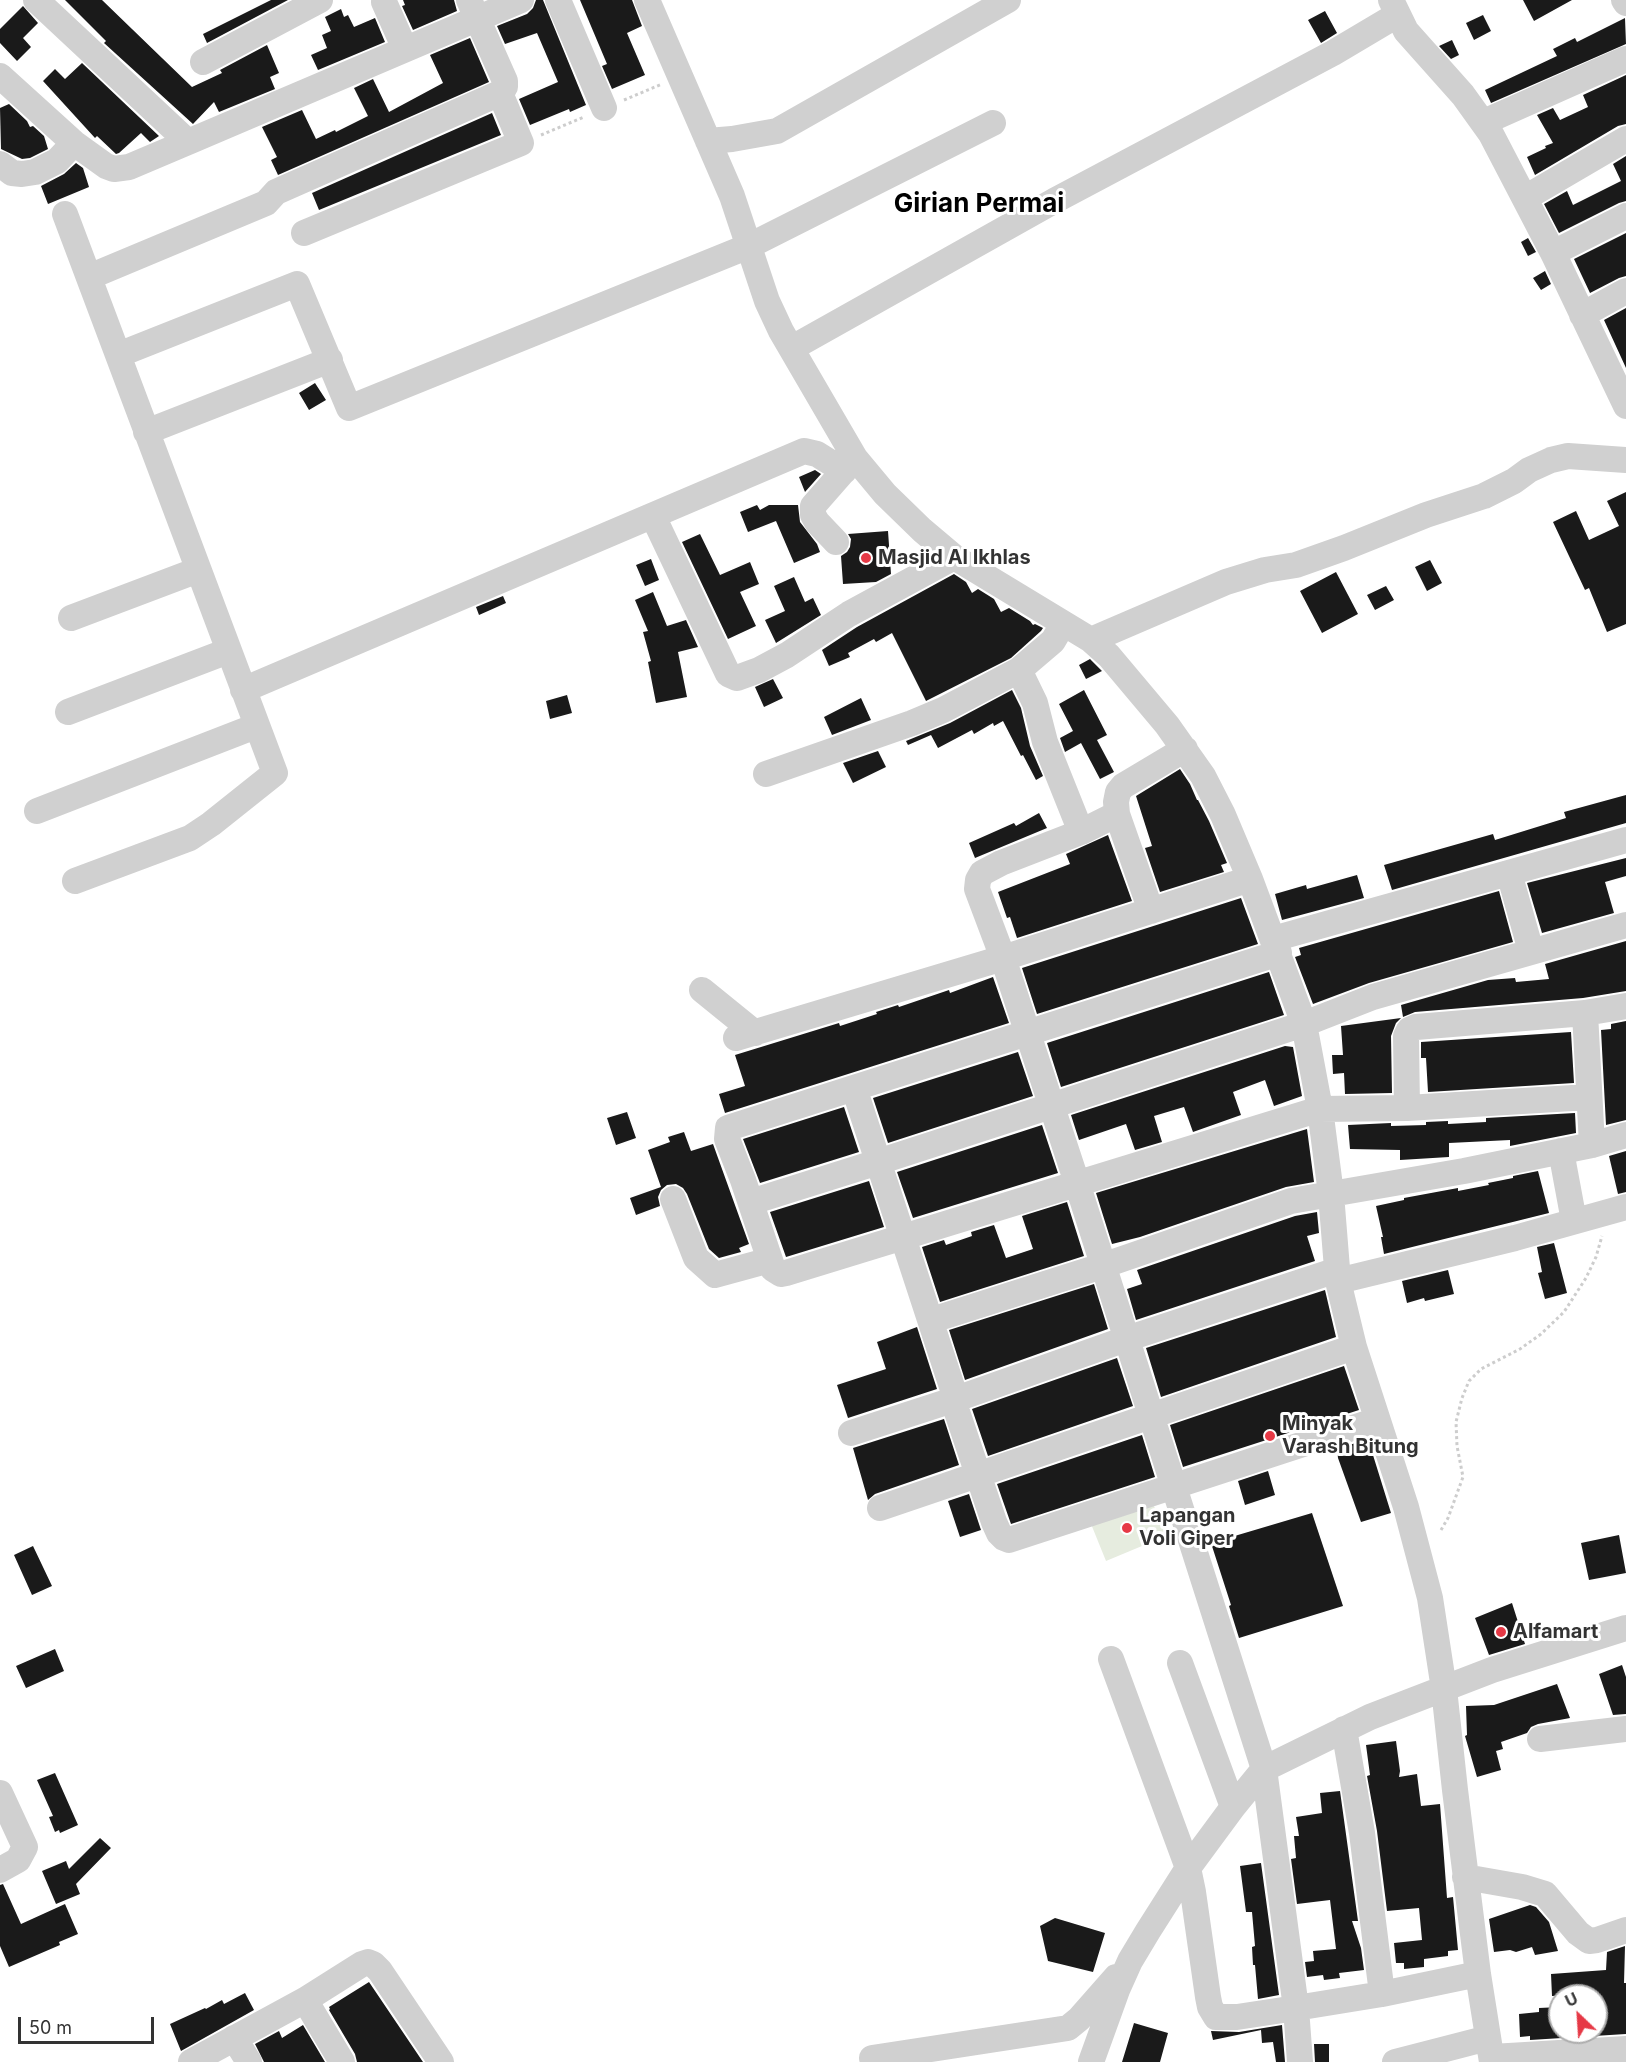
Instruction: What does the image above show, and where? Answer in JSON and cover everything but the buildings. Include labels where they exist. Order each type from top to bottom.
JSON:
[{"type":"street","points":[[36,0],[188,142]]},
{"type":"street","points":[[203,62],[320,0]]},
{"type":"street","points":[[2,82],[74,143],[106,166],[114,169],[129,167],[405,49],[473,9],[521,0]]},
{"type":"street","points":[[558,0],[604,108]]},
{"type":"street","points":[[647,0],[732,196],[767,301],[849,464]]},
{"type":"street","points":[[708,141],[777,131],[1008,0]]},
{"type":"street","points":[[384,2],[405,49]]},
{"type":"street","points":[[792,348],[1054,201],[1333,53],[1394,7],[1412,38],[1484,122],[1553,253],[1582,315],[1618,368],[1626,406]]},
{"type":"street","points":[[89,277],[266,203],[276,192],[500,93],[506,87],[505,81],[473,9]]},
{"type":"street","points":[[1484,122],[1626,58]]},
{"type":"street","points":[[304,233],[521,143],[500,93]]},
{"type":"street","points":[[118,355],[297,284],[348,408],[749,246],[993,123]]},
{"type":"street","points":[[1525,198],[1626,139]]},
{"type":"street","points":[[0,164],[12,173],[35,172],[57,161],[74,143]]},
{"type":"street","points":[[65,214],[275,773],[190,838],[75,881]]},
{"type":"street","points":[[1553,253],[1626,216]]},
{"type":"street","points":[[1582,315],[1626,291]]},
{"type":"street","points":[[146,432],[330,360]]},
{"type":"street","points":[[243,690],[804,451],[849,464],[954,557],[1091,640],[1109,656],[1185,748],[1203,776],[1223,815],[1250,879],[1304,1024],[1320,1109],[1338,1275],[1354,1347],[1406,1507],[1430,1598],[1444,1689],[1478,1974],[1491,2052]]},
{"type":"street","points":[[1091,640],[1226,582],[1265,570],[1296,565],[1426,515],[1484,496],[1551,460],[1569,456],[1626,460]]},
{"type":"street","points":[[836,542],[817,522],[813,515],[813,506],[849,464]]},
{"type":"street","points":[[653,516],[728,674],[737,678],[759,670],[787,655],[858,609],[954,557]]},
{"type":"street","points":[[71,618],[198,570]]},
{"type":"street","points":[[766,774],[943,710],[1019,669],[1053,641],[1063,624]]},
{"type":"street","points":[[68,712],[228,651]]},
{"type":"street","points":[[1019,669],[1035,703],[1049,754],[1081,832]]},
{"type":"street","points":[[37,811],[256,726]]},
{"type":"street","points":[[1151,911],[1117,814],[1118,792],[1123,786],[1185,748]]},
{"type":"street","points":[[1117,814],[1081,832],[1025,852],[982,873],[977,888],[1003,958],[1077,1183],[1264,1769],[1296,2008],[1300,2062]]},
{"type":"street","points":[[1588,1097],[1407,1108],[1320,1109],[781,1274],[773,1269],[727,1139],[728,1128],[1028,1033],[1276,946],[1509,873],[1626,840]]},
{"type":"street","points":[[1509,873],[1531,951]]},
{"type":"street","points":[[702,990],[745,1036],[1003,958],[1250,879]]},
{"type":"street","points":[[751,1202],[1304,1024],[1373,997],[1626,925]]},
{"type":"street","points":[[1407,1108],[1405,1044],[1409,1030],[1430,1025],[1585,1013],[1626,1006]]},
{"type":"street","points":[[1585,1013],[1592,1145]]},
{"type":"street","points":[[854,1088],[932,1320],[977,1474],[999,1533],[1004,1538],[1009,1540],[1377,1420]]},
{"type":"street","points":[[932,1320],[1102,1266],[1269,1208],[1314,1196],[1386,1186],[1592,1145],[1626,1135]]},
{"type":"street","points":[[1561,1151],[1574,1221]]},
{"type":"street","points":[[673,1199],[696,1258],[715,1275],[770,1260]]},
{"type":"street","points":[[851,1433],[1126,1339],[1338,1275],[1515,1238],[1614,1210]]},
{"type":"street","points":[[880,1508],[1354,1347]]},
{"type":"street","points":[[1091,2062],[1130,1961],[1188,1868],[1264,1769],[1344,1729],[1492,1670],[1626,1628]]},
{"type":"street","points":[[1111,1659],[1188,1868],[1208,1997],[1213,2014],[1220,2018],[1237,2017],[1382,1994],[1478,1974]]},
{"type":"street","points":[[1180,1663],[1233,1807]]},
{"type":"street","points":[[1344,1729],[1362,1833],[1382,1994]]},
{"type":"street","points":[[1540,1739],[1626,1729]]},
{"type":"street","points":[[0,1793],[26,1847],[18,1860],[0,1870]]},
{"type":"street","points":[[1465,1877],[1522,1887],[1545,1894],[1578,1933],[1589,1941],[1626,1930]]},
{"type":"street","points":[[872,2058],[1068,2028],[1079,2019],[1130,1961]]},
{"type":"street","points":[[191,2062],[305,2000],[368,1962],[380,1971],[441,2062]]},
{"type":"street","points":[[305,2000],[342,2062]]},
{"type":"street","points":[[234,2038],[249,2062]]},
{"type":"street","points":[[1395,2062],[1491,2052],[1626,2049]]},
{"type":"path","points":[[1441,1530],[1448,1518],[1463,1477],[1457,1446],[1456,1422],[1469,1381],[1481,1369],[1520,1349],[1541,1334],[1564,1312],[1586,1278],[1614,1210]]},
{"type":"shaded area","name":"Lapangan Voli Giper","points":[[1150,1496],[1166,1536],[1106,1561],[1089,1519]]},
{"type":"place","name":"Masjid Al Ikhlas","points":[[866,558]]},
{"type":"place","name":"Minyak Varash Bitung","points":[[1270,1436]]},
{"type":"place","name":"Lapangan Voli Giper","points":[[1127,1528]]},
{"type":"place","name":"Alfamart","points":[[1501,1632]]},
{"type":"district","name":"Girian Permai","points":[[979,204]]}]
